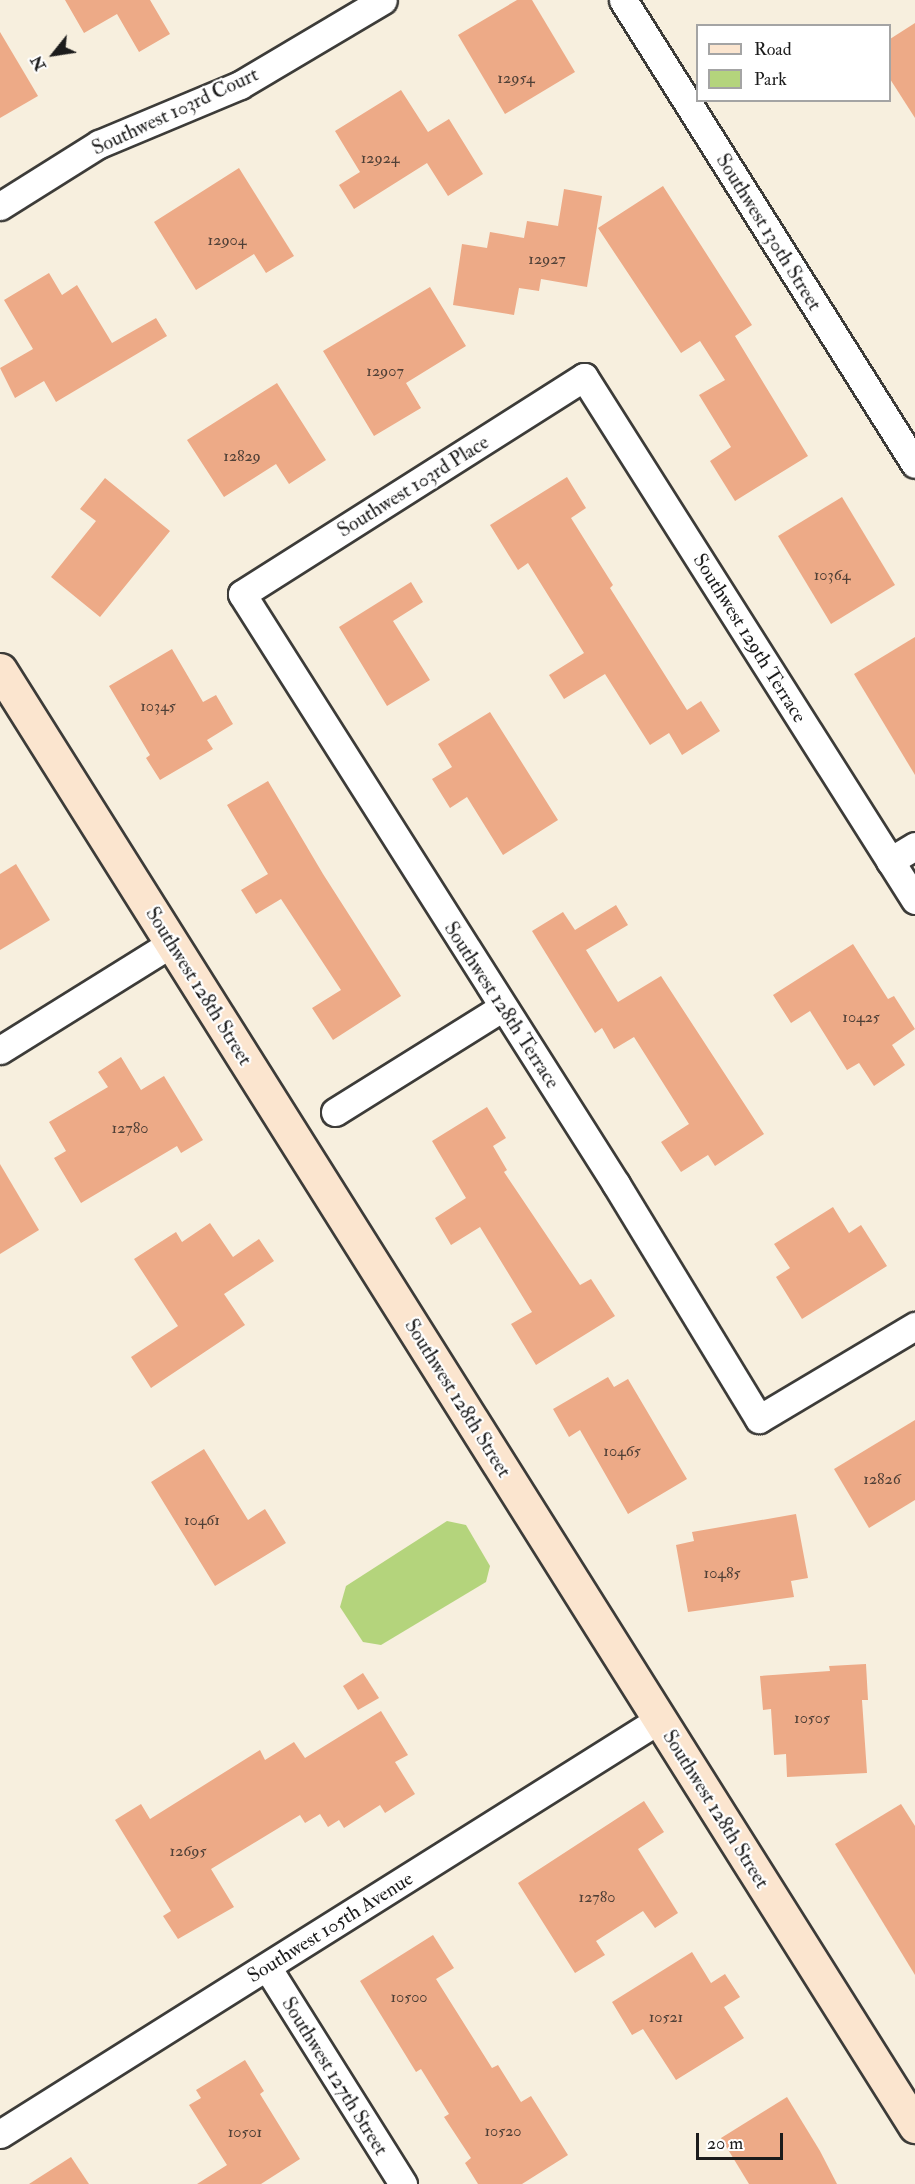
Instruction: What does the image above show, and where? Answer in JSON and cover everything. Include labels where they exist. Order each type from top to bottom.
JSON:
[{"type":"street","name":"Southwest 103rd Court","points":[[0,206],[99,144],[240,85],[383,0]]},
{"type":"street","name":"Southwest 130th Street","points":[[623,0],[915,464]]},
{"type":"street","name":"Southwest 103rd Place","points":[[242,594],[584,377]]},
{"type":"street","name":"Southwest 129th Terrace","points":[[584,377],[915,900]]},
{"type":"street","name":"Southwest 128th Terrace","points":[[242,594],[616,1184],[759,1419],[915,1326]]},
{"type":"street","name":"Southwest 128th Street","points":[[0,670],[915,2126]]},
{"type":"street","points":[[891,861],[915,846]]},
{"type":"street","points":[[0,1050],[172,943]]},
{"type":"street","points":[[335,1112],[503,1007]]},
{"type":"street","name":"Southwest 105th Avenue","points":[[0,2133],[660,1719]]},
{"type":"street","name":"Southwest 127th Street","points":[[267,1967],[403,2184]]},
{"type":"green space","points":[[447,1521],[466,1525],[490,1566],[486,1582],[381,1645],[363,1642],[340,1607],[346,1586]]},
{"type":"building","points":[[65,0],[150,0],[170,34],[139,52],[117,14],[84,33]]},
{"type":"building","points":[[517,0],[532,0],[575,72],[505,114],[458,35]]},
{"type":"building","points":[[915,23],[915,118],[891,81],[891,38]]},
{"type":"building","points":[[0,32],[38,96],[0,118]]},
{"type":"building","points":[[401,90],[428,132],[449,119],[483,174],[448,196],[427,163],[354,209],[339,185],[360,172],[335,131]]},
{"type":"building","points":[[239,168],[294,256],[266,273],[254,254],[196,290],[154,222]]},
{"type":"building","points":[[663,186],[752,325],[735,336],[808,456],[735,501],[710,461],[731,447],[699,395],[725,380],[700,341],[681,353],[598,228]]},
{"type":"building","points":[[564,189],[602,196],[587,287],[541,279],[539,291],[519,288],[514,315],[453,305],[462,244],[487,248],[490,232],[524,238],[527,221],[558,226]]},
{"type":"building","points":[[49,273],[62,295],[77,285],[112,343],[156,318],[167,336],[56,402],[44,381],[15,398],[0,368],[33,349],[4,300]]},
{"type":"building","points":[[430,287],[466,346],[406,383],[421,408],[374,436],[323,351]]},
{"type":"building","points":[[277,383],[326,460],[289,484],[276,464],[224,497],[187,440]]},
{"type":"building","points":[[567,477],[586,508],[571,518],[613,585],[610,588],[687,710],[701,701],[720,731],[682,755],[669,733],[650,745],[605,674],[564,699],[549,675],[584,653],[528,563],[518,570],[490,525]]},
{"type":"building","points":[[105,478],[170,531],[100,617],[51,577],[96,521],[80,509]]},
{"type":"building","points":[[842,497],[895,585],[831,624],[778,536]]},
{"type":"building","points":[[411,582],[423,602],[393,621],[430,680],[387,706],[339,627]]},
{"type":"building","points":[[915,637],[915,775],[854,674]]},
{"type":"building","points":[[172,649],[203,702],[216,695],[233,724],[207,740],[213,749],[160,780],[146,758],[150,755],[109,686]]},
{"type":"building","points":[[490,712],[558,820],[503,855],[467,797],[450,808],[432,779],[452,767],[438,744]]},
{"type":"building","points":[[268,781],[323,874],[401,996],[333,1040],[312,1008],[341,990],[281,899],[256,914],[241,890],[268,874],[227,805]]},
{"type":"building","points":[[16,864],[50,920],[0,950],[0,874]]},
{"type":"building","points":[[616,905],[628,925],[586,950],[618,1002],[661,976],[764,1134],[715,1166],[708,1155],[681,1172],[661,1142],[689,1124],[634,1037],[614,1049],[602,1028],[595,1033],[532,931],[563,912],[575,930]]},
{"type":"building","points":[[853,944],[888,999],[894,996],[915,1029],[892,1045],[905,1065],[874,1086],[859,1063],[847,1070],[810,1011],[791,1023],[773,995]]},
{"type":"building","points":[[121,1057],[141,1090],[164,1076],[203,1140],[181,1153],[177,1146],[81,1203],[54,1158],[66,1151],[49,1122],[108,1087],[98,1072]]},
{"type":"building","points":[[487,1107],[506,1138],[493,1146],[507,1170],[504,1172],[580,1285],[591,1279],[615,1316],[536,1365],[511,1324],[532,1312],[480,1227],[451,1245],[435,1218],[466,1198],[432,1141]]},
{"type":"building","points":[[0,1164],[39,1230],[0,1254]]},
{"type":"building","points":[[833,1207],[849,1233],[861,1225],[887,1266],[802,1319],[776,1277],[790,1268],[774,1244]]},
{"type":"building","points":[[210,1223],[233,1257],[259,1239],[274,1261],[224,1294],[245,1325],[151,1388],[131,1357],[178,1326],[134,1259],[176,1232],[182,1242]]},
{"type":"building","points":[[608,1377],[614,1387],[628,1379],[687,1479],[628,1514],[580,1430],[569,1437],[553,1409]]},
{"type":"building","points":[[915,1420],[915,1500],[869,1528],[834,1469]]},
{"type":"building","points":[[204,1449],[248,1520],[265,1509],[286,1543],[215,1586],[151,1482]]},
{"type":"building","points":[[796,1514],[808,1578],[791,1581],[794,1597],[688,1612],[676,1545],[694,1541],[692,1532]]},
{"type":"building","points":[[866,1664],[868,1700],[862,1700],[867,1773],[787,1777],[786,1754],[774,1755],[771,1709],[763,1710],[760,1676],[830,1671],[829,1666]]},
{"type":"building","points":[[363,1673],[379,1698],[358,1710],[343,1686]]},
{"type":"building","points":[[381,1711],[408,1755],[395,1762],[415,1794],[385,1813],[380,1805],[344,1828],[339,1820],[328,1827],[320,1814],[305,1823],[300,1815],[211,1869],[234,1907],[178,1939],[163,1916],[171,1911],[115,1820],[141,1804],[150,1819],[260,1750],[265,1760],[294,1742],[305,1758]]},
{"type":"building","points":[[644,1801],[664,1832],[638,1849],[678,1913],[655,1928],[643,1911],[596,1941],[605,1955],[575,1973],[518,1883]]},
{"type":"building","points":[[901,1804],[915,1826],[915,1975],[835,1844]]},
{"type":"building","points":[[433,1935],[454,1968],[436,1979],[492,2068],[498,2065],[521,2102],[531,2096],[568,2155],[522,2184],[478,2184],[465,2163],[471,2158],[444,2117],[449,2114],[421,2069],[416,2072],[360,1981]]},
{"type":"building","points":[[692,1952],[711,1983],[725,1974],[740,1997],[724,2007],[744,2038],[676,2080],[643,2029],[632,2035],[612,2002]]},
{"type":"building","points":[[245,2060],[264,2091],[260,2094],[300,2159],[261,2184],[197,2184],[227,2165],[189,2105],[201,2098],[196,2090]]},
{"type":"building","points":[[787,2097],[837,2184],[749,2184],[721,2138]]},
{"type":"building","points":[[71,2157],[89,2184],[29,2184]]}]
